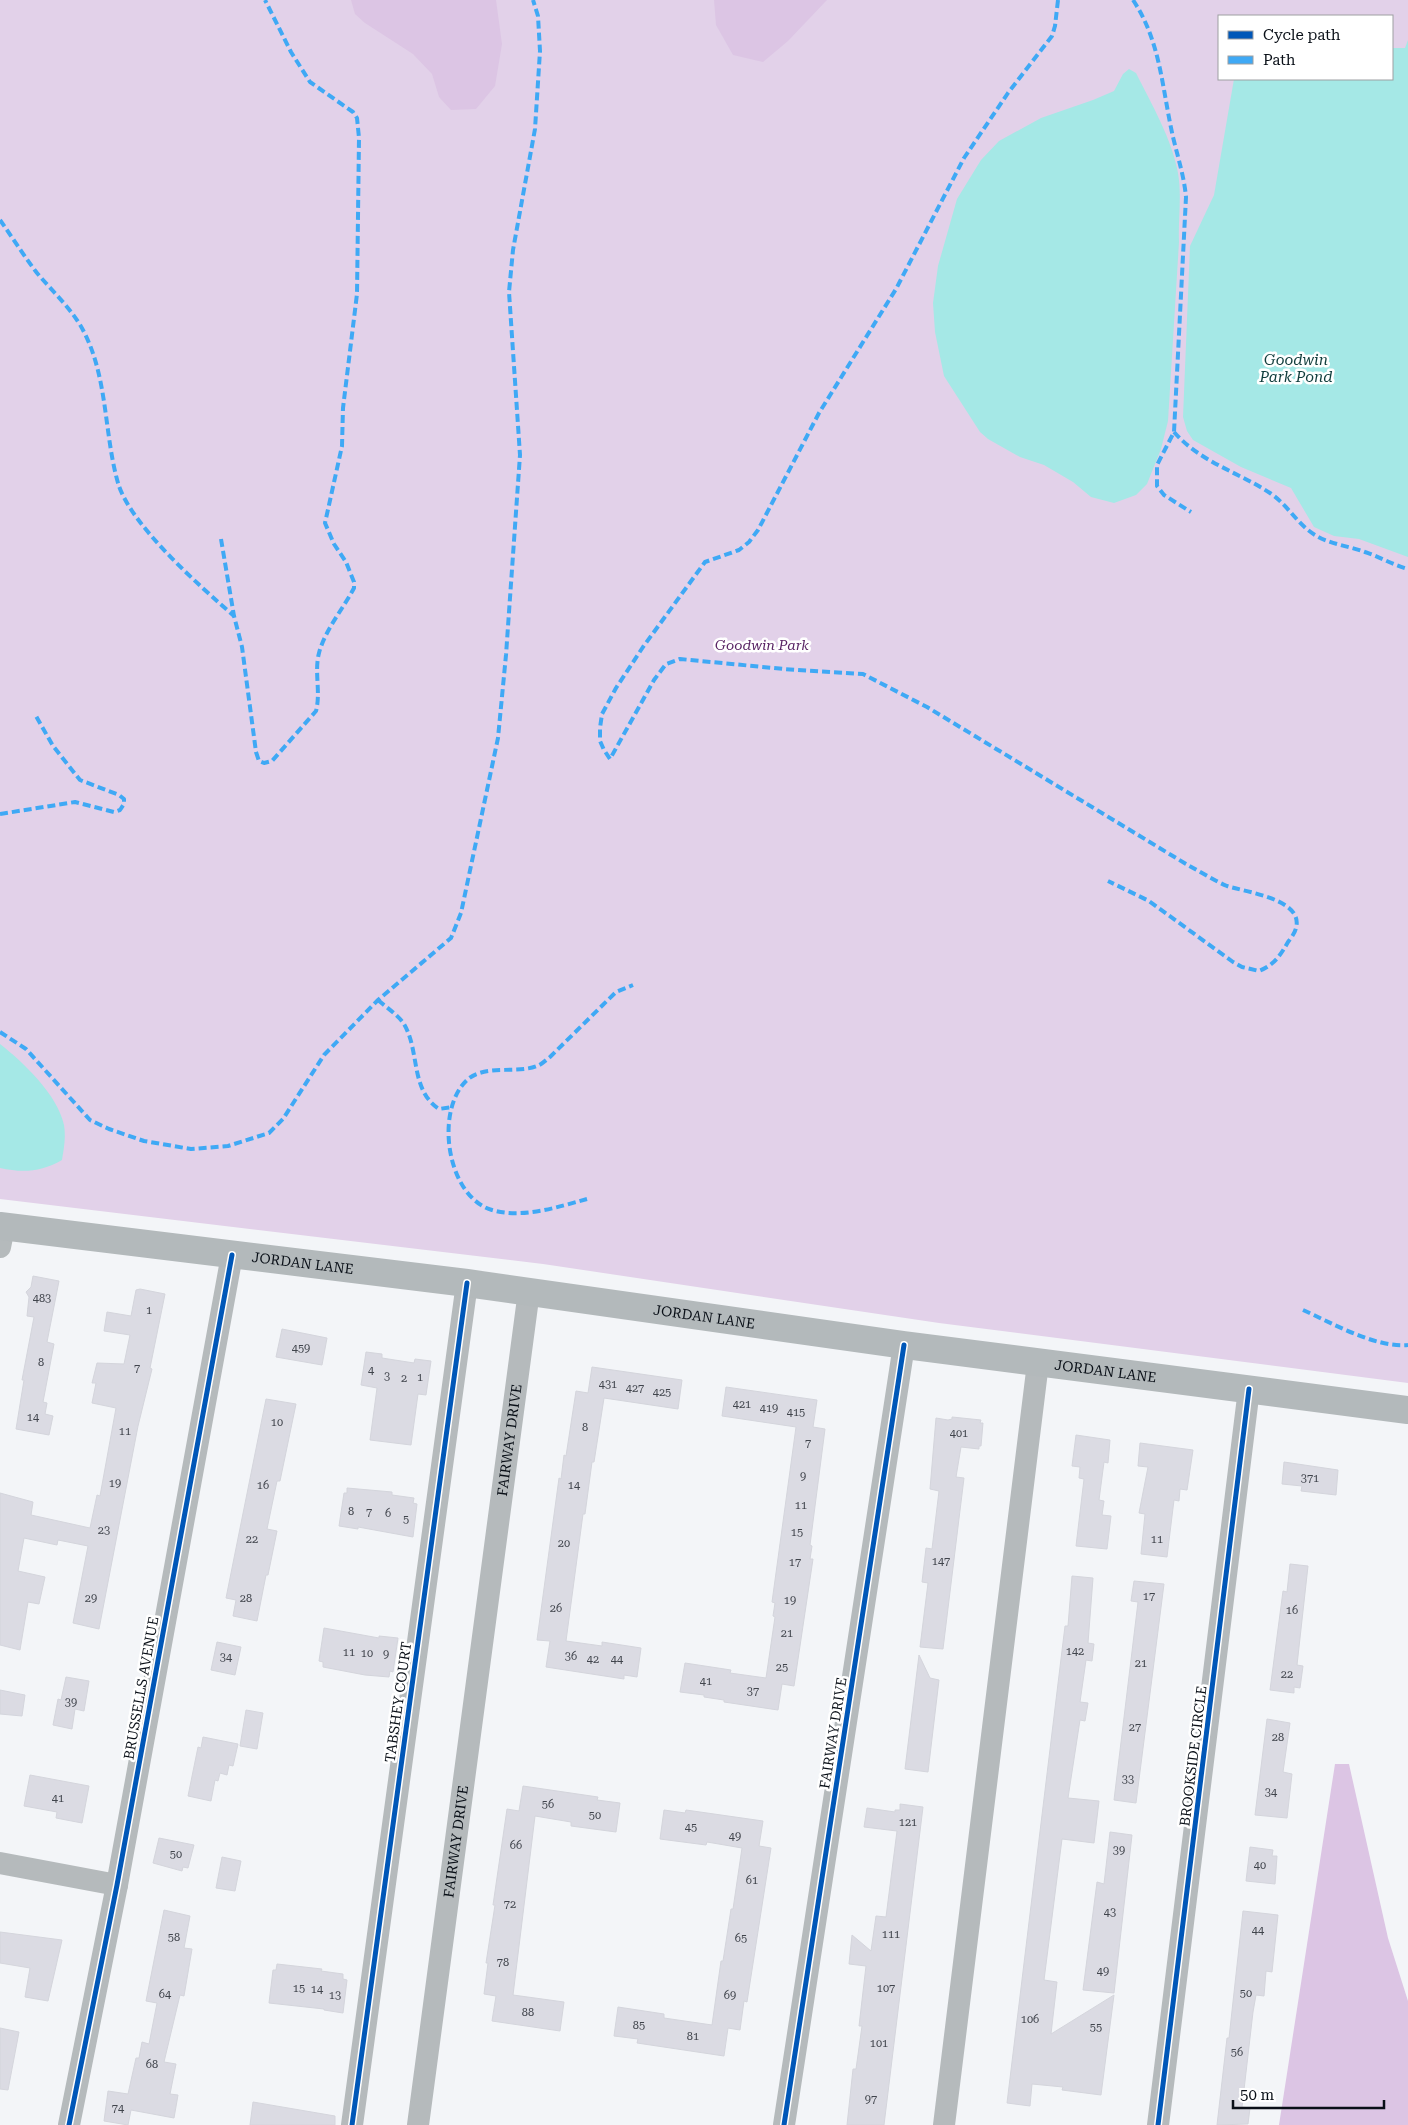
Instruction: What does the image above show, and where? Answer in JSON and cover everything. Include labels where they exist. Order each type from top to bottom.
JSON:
[{"type":"main road","name":"JORDAN LANE","points":[[1,1233],[232,1255],[467,1283],[904,1345],[1408,1410]]},
{"type":"street","name":"BRUSSELLS AVENUE","points":[[69,2125],[117,1885],[232,1255]]},
{"type":"street","name":"TABSHEY COURT","points":[[352,2125],[467,1283]]},
{"type":"street","name":"FAIRWAY DRIVE","points":[[418,2125],[529,1291]]},
{"type":"street","name":"FAIRWAY DRIVE","points":[[784,2125],[904,1345]]},
{"type":"street","points":[[944,2125],[1038,1363]]},
{"type":"street","name":"BROOKSIDE CIRCLE","points":[[1158,2125],[1249,1389]]},
{"type":"street","points":[[0,1863],[117,1885]]},
{"type":"green space","name":"Goodwin Park","points":[[0,0],[1408,0],[1408,1383],[939,1323],[543,1264],[0,1199]]},
{"type":"shaded area","points":[[351,0],[496,0],[502,44],[495,86],[476,109],[451,110],[439,97],[432,74],[413,54],[365,23],[355,14]]},
{"type":"shaded area","points":[[714,0],[827,0],[788,41],[763,62],[733,55],[716,25]]},
{"type":"shaded area","points":[[1335,1764],[1349,1764],[1388,1938],[1408,2001],[1408,2125],[1279,2125]]},
{"type":"water","name":"Goodwin Park Pond","points":[[1408,40],[1408,557],[1359,539],[1334,536],[1314,527],[1291,488],[1241,467],[1193,440],[1187,431],[1183,417],[1190,246],[1214,195],[1234,80],[1393,80],[1393,48],[1405,48]]},
{"type":"water","points":[[1129,69],[1136,73],[1166,134],[1175,160],[1180,190],[1179,242],[1168,421],[1161,449],[1147,484],[1136,495],[1114,503],[1091,497],[1073,482],[1044,465],[1020,457],[988,439],[980,432],[944,376],[935,332],[933,303],[938,266],[957,199],[981,160],[999,141],[1041,118],[1114,91],[1123,74]]},
{"type":"water","points":[[0,1044],[38,1080],[55,1102],[60,1114],[65,1129],[62,1160],[47,1167],[16,1171],[0,1168]]},
{"type":"building","points":[[33,1276],[59,1281],[47,1342],[54,1344],[43,1402],[47,1403],[45,1414],[53,1416],[49,1435],[16,1429],[24,1380],[22,1380],[34,1317],[27,1316],[29,1297],[26,1292],[31,1287]]},
{"type":"building","points":[[140,1289],[165,1294],[150,1368],[152,1369],[138,1426],[99,1629],[73,1623],[88,1546],[58,1540],[57,1545],[24,1538],[18,1571],[45,1577],[39,1604],[28,1602],[20,1650],[0,1645],[0,1493],[33,1502],[31,1515],[90,1528],[97,1495],[100,1496],[116,1408],[92,1403],[96,1383],[92,1383],[97,1363],[124,1364],[130,1335],[104,1331],[107,1312],[131,1316],[136,1290]]},
{"type":"building","points":[[282,1329],[327,1338],[322,1365],[276,1357]]},
{"type":"building","points":[[366,1352],[382,1354],[382,1358],[414,1363],[415,1359],[431,1361],[426,1395],[418,1394],[411,1445],[370,1440],[377,1388],[361,1385]]},
{"type":"building","points":[[592,1367],[682,1380],[678,1409],[604,1398],[585,1514],[583,1514],[566,1641],[602,1646],[602,1642],[641,1648],[637,1677],[624,1675],[624,1679],[546,1667],[550,1641],[537,1640],[559,1478],[561,1479],[564,1455],[566,1456],[576,1391],[588,1393]]},
{"type":"building","points":[[726,1387],[817,1400],[813,1427],[825,1429],[810,1545],[812,1546],[810,1559],[813,1559],[794,1686],[782,1684],[778,1710],[724,1702],[724,1700],[704,1697],[704,1695],[680,1692],[685,1663],[731,1670],[730,1673],[766,1678],[775,1617],[773,1616],[775,1603],[772,1602],[796,1427],[722,1416]]},
{"type":"building","points":[[266,1399],[296,1404],[280,1481],[277,1481],[267,1529],[277,1531],[257,1621],[233,1616],[236,1600],[226,1598]]},
{"type":"building","points":[[952,1417],[981,1420],[980,1423],[983,1423],[981,1446],[979,1446],[979,1449],[961,1447],[956,1477],[964,1478],[943,1649],[920,1647],[928,1583],[922,1582],[926,1548],[932,1549],[939,1491],[930,1489],[936,1418],[948,1420],[952,1419]]},
{"type":"building","points":[[1076,1435],[1110,1440],[1108,1463],[1104,1462],[1099,1500],[1104,1501],[1102,1515],[1111,1516],[1107,1549],[1076,1546],[1084,1479],[1079,1478],[1080,1467],[1072,1466]]},
{"type":"building","points":[[1140,1443],[1193,1450],[1187,1490],[1180,1489],[1179,1501],[1174,1500],[1167,1557],[1141,1554],[1145,1514],[1139,1513],[1148,1467],[1138,1466]]},
{"type":"building","points":[[1284,1462],[1338,1470],[1336,1495],[1301,1491],[1302,1486],[1282,1484]]},
{"type":"building","points":[[347,1488],[392,1492],[392,1495],[414,1498],[413,1503],[417,1504],[413,1537],[358,1527],[358,1529],[339,1526],[344,1493],[347,1493]]},
{"type":"building","points":[[1290,1564],[1308,1566],[1297,1665],[1303,1666],[1300,1688],[1294,1687],[1294,1693],[1270,1690],[1283,1591],[1287,1592]]},
{"type":"building","points":[[1072,1576],[1093,1578],[1088,1643],[1094,1644],[1092,1661],[1086,1660],[1080,1702],[1088,1703],[1085,1721],[1080,1720],[1068,1798],[1099,1801],[1094,1843],[1062,1839],[1044,1980],[1057,1982],[1051,2034],[1114,1995],[1101,2095],[1062,2090],[1063,2087],[1032,2084],[1030,2106],[1007,2103],[1065,1626],[1068,1626]]},
{"type":"building","points":[[1134,1581],[1164,1584],[1136,1803],[1114,1800],[1138,1602],[1131,1601]]},
{"type":"building","points":[[324,1628],[379,1638],[379,1636],[398,1638],[393,1672],[390,1671],[389,1677],[365,1675],[323,1667],[323,1662],[319,1661]]},
{"type":"building","points":[[217,1642],[241,1647],[235,1675],[211,1670]]},
{"type":"building","points":[[919,1655],[930,1678],[939,1680],[928,1772],[905,1769]]},
{"type":"building","points":[[66,1677],[89,1681],[84,1711],[75,1709],[72,1729],[53,1725],[58,1699],[61,1700]]},
{"type":"building","points":[[0,1690],[25,1695],[22,1716],[0,1714]]},
{"type":"building","points":[[246,1710],[263,1713],[257,1749],[240,1746]]},
{"type":"building","points":[[1267,1719],[1290,1723],[1283,1772],[1292,1774],[1287,1818],[1255,1815]]},
{"type":"building","points":[[203,1737],[238,1744],[233,1766],[229,1765],[227,1775],[220,1773],[218,1781],[215,1780],[211,1801],[188,1796],[198,1747],[201,1748]]},
{"type":"building","points":[[30,1775],[89,1786],[82,1823],[56,1818],[57,1812],[24,1806]]},
{"type":"building","points":[[523,1786],[598,1797],[597,1800],[620,1803],[616,1832],[571,1826],[571,1822],[535,1816],[513,1995],[564,2002],[560,2031],[492,2021],[496,1996],[484,1994],[488,1963],[486,1963],[495,1905],[493,1905],[507,1809],[519,1811]]},
{"type":"building","points":[[900,1804],[923,1807],[884,2125],[847,2125],[853,2069],[856,2069],[862,2026],[859,2026],[866,1966],[849,1964],[852,1935],[871,1951],[876,1916],[886,1917],[897,1831],[864,1827],[867,1808],[895,1812],[895,1810],[900,1810]]},
{"type":"building","points":[[664,1810],[685,1813],[686,1810],[763,1821],[759,1846],[771,1848],[747,2002],[744,2001],[740,2030],[728,2028],[724,2056],[637,2043],[638,2039],[614,2036],[618,2007],[664,2014],[664,2018],[712,2025],[721,1961],[723,1961],[731,1909],[733,1909],[742,1848],[707,1842],[706,1845],[660,1839]]},
{"type":"building","points":[[1110,1832],[1132,1835],[1114,1993],[1083,1990],[1097,1882],[1104,1884]]},
{"type":"building","points":[[159,1838],[194,1845],[188,1868],[183,1867],[182,1871],[153,1863]]},
{"type":"building","points":[[1250,1847],[1273,1850],[1272,1856],[1277,1856],[1275,1884],[1246,1881]]},
{"type":"building","points":[[222,1857],[241,1861],[235,1891],[216,1888]]},
{"type":"building","points":[[164,1910],[190,1916],[184,1948],[192,1949],[184,1996],[180,1995],[164,2062],[176,2064],[170,2094],[178,2095],[174,2118],[131,2110],[128,2125],[104,2121],[108,2091],[128,2094],[136,2058],[139,2058],[142,2042],[149,2044],[157,2003],[146,2001]]},
{"type":"building","points":[[1243,1911],[1278,1915],[1272,1972],[1266,1971],[1264,1996],[1256,1995],[1253,2012],[1242,2107],[1250,2108],[1248,2124],[1217,2125],[1227,2038],[1229,2038]]},
{"type":"building","points":[[0,1932],[62,1940],[48,2001],[25,1997],[30,1968],[0,1963]]},
{"type":"building","points":[[277,1964],[322,1969],[321,1971],[343,1974],[343,1979],[347,1980],[343,2013],[269,2003],[273,1970],[276,1970]]},
{"type":"building","points":[[0,2028],[19,2032],[8,2090],[0,2089]]},
{"type":"building","points":[[253,2102],[335,2116],[335,2125],[250,2125]]},
{"type":"marked path","points":[[221,539],[234,616],[242,647],[256,752],[259,761],[264,763],[272,761],[316,711],[319,653],[330,628],[354,588],[354,582],[346,562],[334,544],[325,523],[342,446],[343,408],[357,294],[359,138],[357,118],[353,112],[310,82],[291,52],[265,0]]},
{"type":"marked path","points":[[0,1032],[26,1049],[90,1120],[109,1129],[144,1141],[191,1149],[228,1146],[269,1133],[283,1119],[324,1055],[378,1000],[451,938],[461,913],[498,738],[506,655],[520,455],[509,292],[513,250],[535,129],[540,51],[538,16],[533,0]]},
{"type":"marked path","points":[[1058,0],[1052,36],[1008,93],[964,158],[896,289],[819,413],[758,530],[749,542],[739,550],[705,562],[643,647],[616,688],[602,714],[600,741],[610,759],[654,680],[666,664],[680,659],[863,674],[927,707],[1211,878],[1227,886],[1259,894],[1282,904],[1291,910],[1296,918],[1296,928],[1279,956],[1269,966],[1259,971],[1242,967],[1149,901],[1108,881]]},
{"type":"marked path","points":[[1133,0],[1150,32],[1155,49],[1186,197],[1174,432],[1157,465],[1157,486],[1164,495],[1191,512]]},
{"type":"marked path","points":[[0,220],[37,273],[69,309],[84,332],[92,350],[102,388],[110,445],[118,483],[125,500],[151,536],[186,572],[234,616]]},
{"type":"marked path","points":[[1174,432],[1207,459],[1270,493],[1315,535],[1326,541],[1365,552],[1408,569]]},
{"type":"marked path","points":[[0,814],[75,802],[114,812],[120,810],[124,804],[124,799],[119,795],[80,780],[53,746],[36,716]]},
{"type":"marked path","points":[[587,1199],[528,1213],[492,1210],[477,1202],[464,1189],[450,1152],[449,1131],[451,1112],[457,1094],[467,1080],[474,1075],[482,1072],[529,1068],[540,1065],[616,992],[633,985]]},
{"type":"marked path","points":[[378,1000],[404,1024],[412,1046],[419,1081],[430,1101],[439,1109],[452,1107]]},
{"type":"marked path","points":[[1303,1310],[1368,1339],[1395,1345],[1408,1345]]},
{"type":"cycle path","points":[[69,2125],[117,1885],[232,1255]]},
{"type":"cycle path","points":[[352,2125],[467,1283]]},
{"type":"cycle path","points":[[784,2125],[904,1345]]},
{"type":"cycle path","points":[[1158,2125],[1249,1389]]}]
